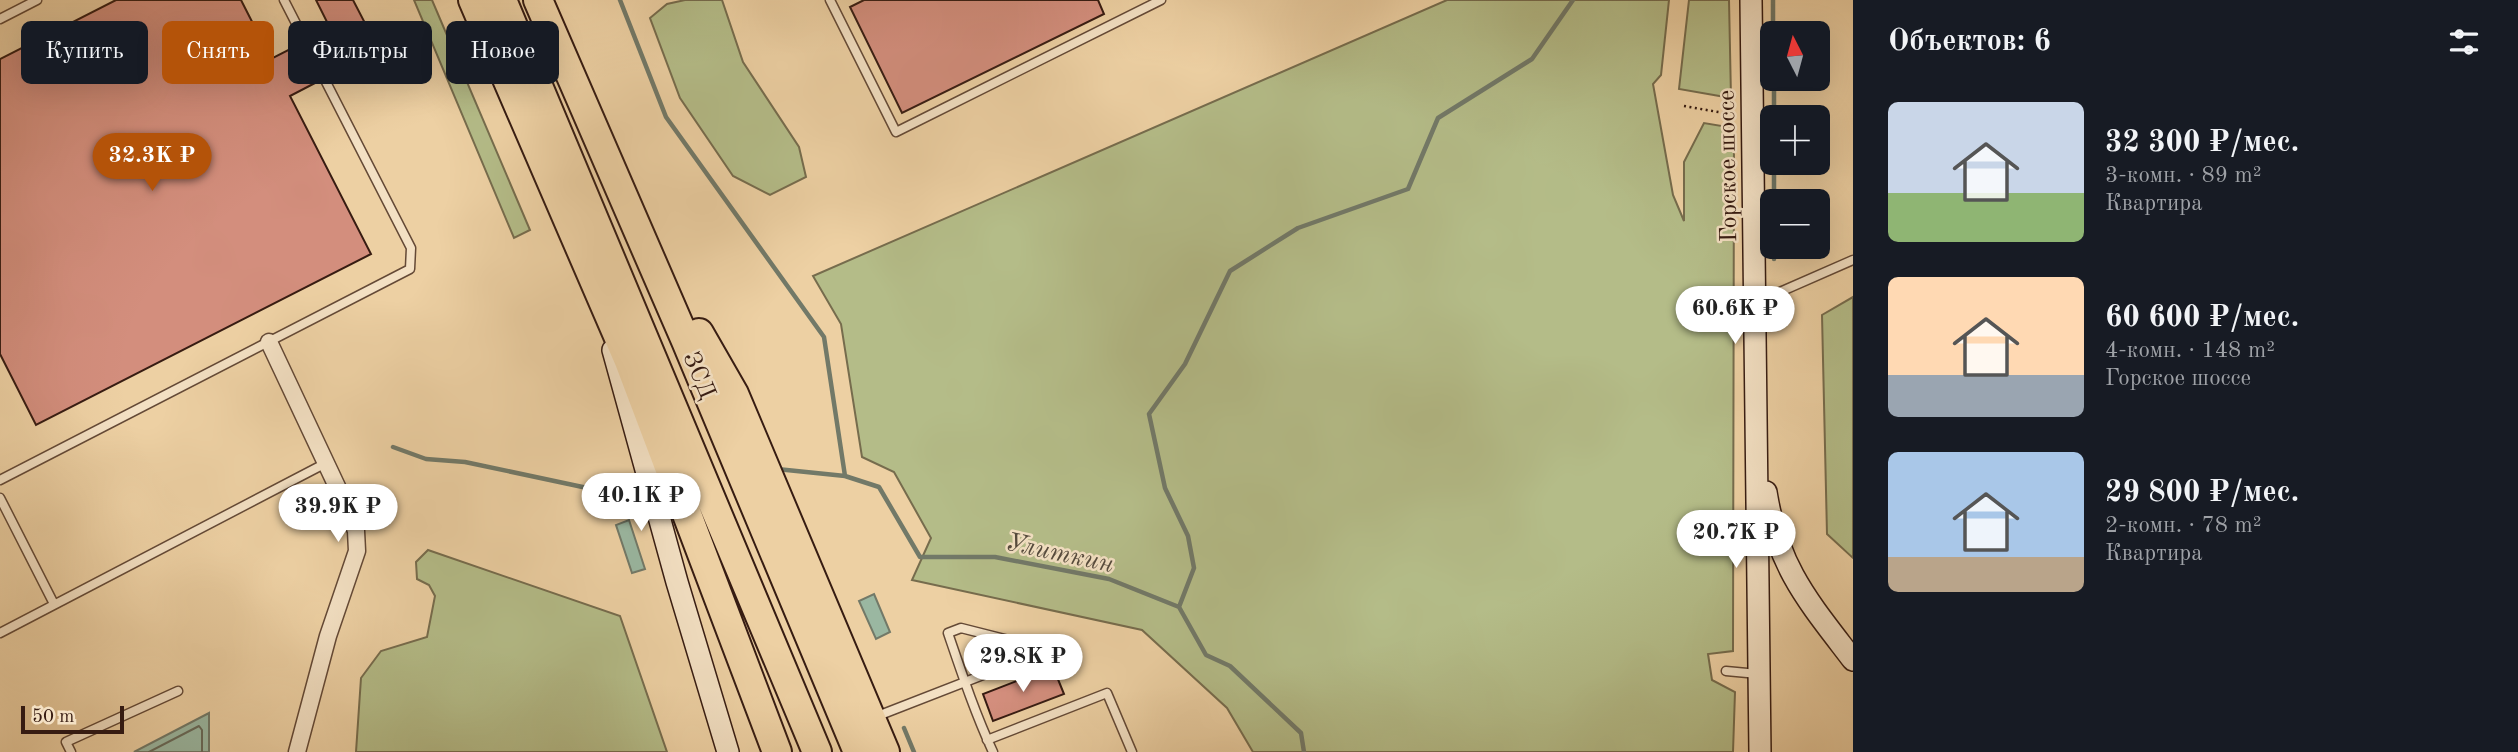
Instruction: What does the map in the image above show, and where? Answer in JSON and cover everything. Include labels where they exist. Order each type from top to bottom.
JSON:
[{"type":"highway","points":[[473,0],[629,361],[777,752]]},
{"type":"highway","name":"ЗСД","points":[[502,0],[817,752]]},
{"type":"highway","name":"ЗСД","points":[[538,0],[631,212],[858,752]]},
{"type":"highway","points":[[631,212],[734,394],[885,752]]},
{"type":"main road","name":"Горское шоссе","points":[[1751,0],[1757,388],[1754,432],[1760,752]]},
{"type":"main road","points":[[602,300],[677,582],[728,752]]},
{"type":"main road","points":[[1757,388],[1764,478],[1780,552],[1804,598],[1853,660]]},
{"type":"street","points":[[269,342],[352,521],[357,551],[328,636],[297,752]]},
{"type":"lane","points":[[0,19],[37,0]]},
{"type":"lane","points":[[0,480],[410,269],[411,248],[284,0]]},
{"type":"lane","points":[[830,0],[896,132],[1161,0]]},
{"type":"lane","points":[[1755,303],[1853,260]]},
{"type":"lane","points":[[0,633],[326,463]]},
{"type":"lane","points":[[0,498],[54,604]]},
{"type":"lane","points":[[871,719],[965,682],[1024,659],[1024,644],[961,628],[948,633],[965,682],[993,752]]},
{"type":"lane","points":[[1726,671],[1758,674]]},
{"type":"lane","points":[[71,752],[66,743],[178,691]]},
{"type":"lane","points":[[987,740],[1107,693],[1132,752]]},
{"type":"path","points":[[1684,106],[1752,118]]},
{"type":"green space","points":[[414,0],[432,0],[446,33],[446,76],[432,43],[432,21],[423,21]]},
{"type":"green space","points":[[685,0],[722,0],[743,62],[799,147],[806,177],[770,195],[733,176],[680,98],[650,18],[667,4]]},
{"type":"green space","points":[[1447,0],[1669,0],[1661,75],[1653,84],[1673,195],[1684,221],[1684,162],[1704,123],[1734,128],[1733,651],[1708,654],[1712,680],[1735,692],[1733,752],[1253,752],[1227,708],[1142,630],[912,580],[931,538],[894,472],[862,457],[841,324],[813,276]]},
{"type":"green space","points":[[1689,0],[1729,0],[1731,98],[1679,89]]},
{"type":"green space","points":[[449,84],[468,84],[530,230],[514,238]]},
{"type":"green space","points":[[1853,297],[1853,558],[1827,534],[1822,315]]},
{"type":"green space","points":[[428,550],[620,616],[667,752],[356,752],[361,678],[381,651],[427,637],[435,596],[429,585],[417,579],[416,562]]},
{"type":"water","points":[[629,520],[645,569],[632,573],[616,525]]},
{"type":"water","points":[[874,594],[890,632],[876,639],[859,601]]},
{"type":"water","points":[[209,713],[209,752],[134,752]]},
{"type":"building","points":[[116,0],[241,0],[252,21],[162,21],[162,84],[274,84],[274,57],[288,50],[288,84],[313,84],[290,96],[371,254],[36,425],[0,354],[0,59],[21,48],[21,84],[148,84],[148,21],[75,21]]},
{"type":"building","points":[[316,0],[353,0],[364,21],[326,21]]},
{"type":"building","points":[[864,0],[1098,0],[1104,14],[902,113],[850,7]]},
{"type":"building","points":[[1053,667],[1064,694],[993,721],[983,694]]},
{"type":"waterway","points":[[620,0],[666,117],[824,337],[845,476]]},
{"type":"waterway","points":[[1179,607],[1194,568],[1188,536],[1165,488],[1149,414],[1185,364],[1230,271],[1298,228],[1408,189],[1438,118],[1532,59],[1573,0]]},
{"type":"waterway","points":[[1773,0],[1773,21]]},
{"type":"waterway","points":[[1774,91],[1774,105]]},
{"type":"waterway","points":[[1774,175],[1774,189]]},
{"type":"waterway","points":[[393,447],[426,459],[465,462],[592,489],[643,486]]},
{"type":"waterway","name":"Улиткин","points":[[777,469],[845,476],[879,487],[920,557],[995,557],[1109,579],[1179,607],[1206,655],[1230,666],[1301,733],[1304,752]]},
{"type":"waterway","points":[[904,728],[914,752]]}]
